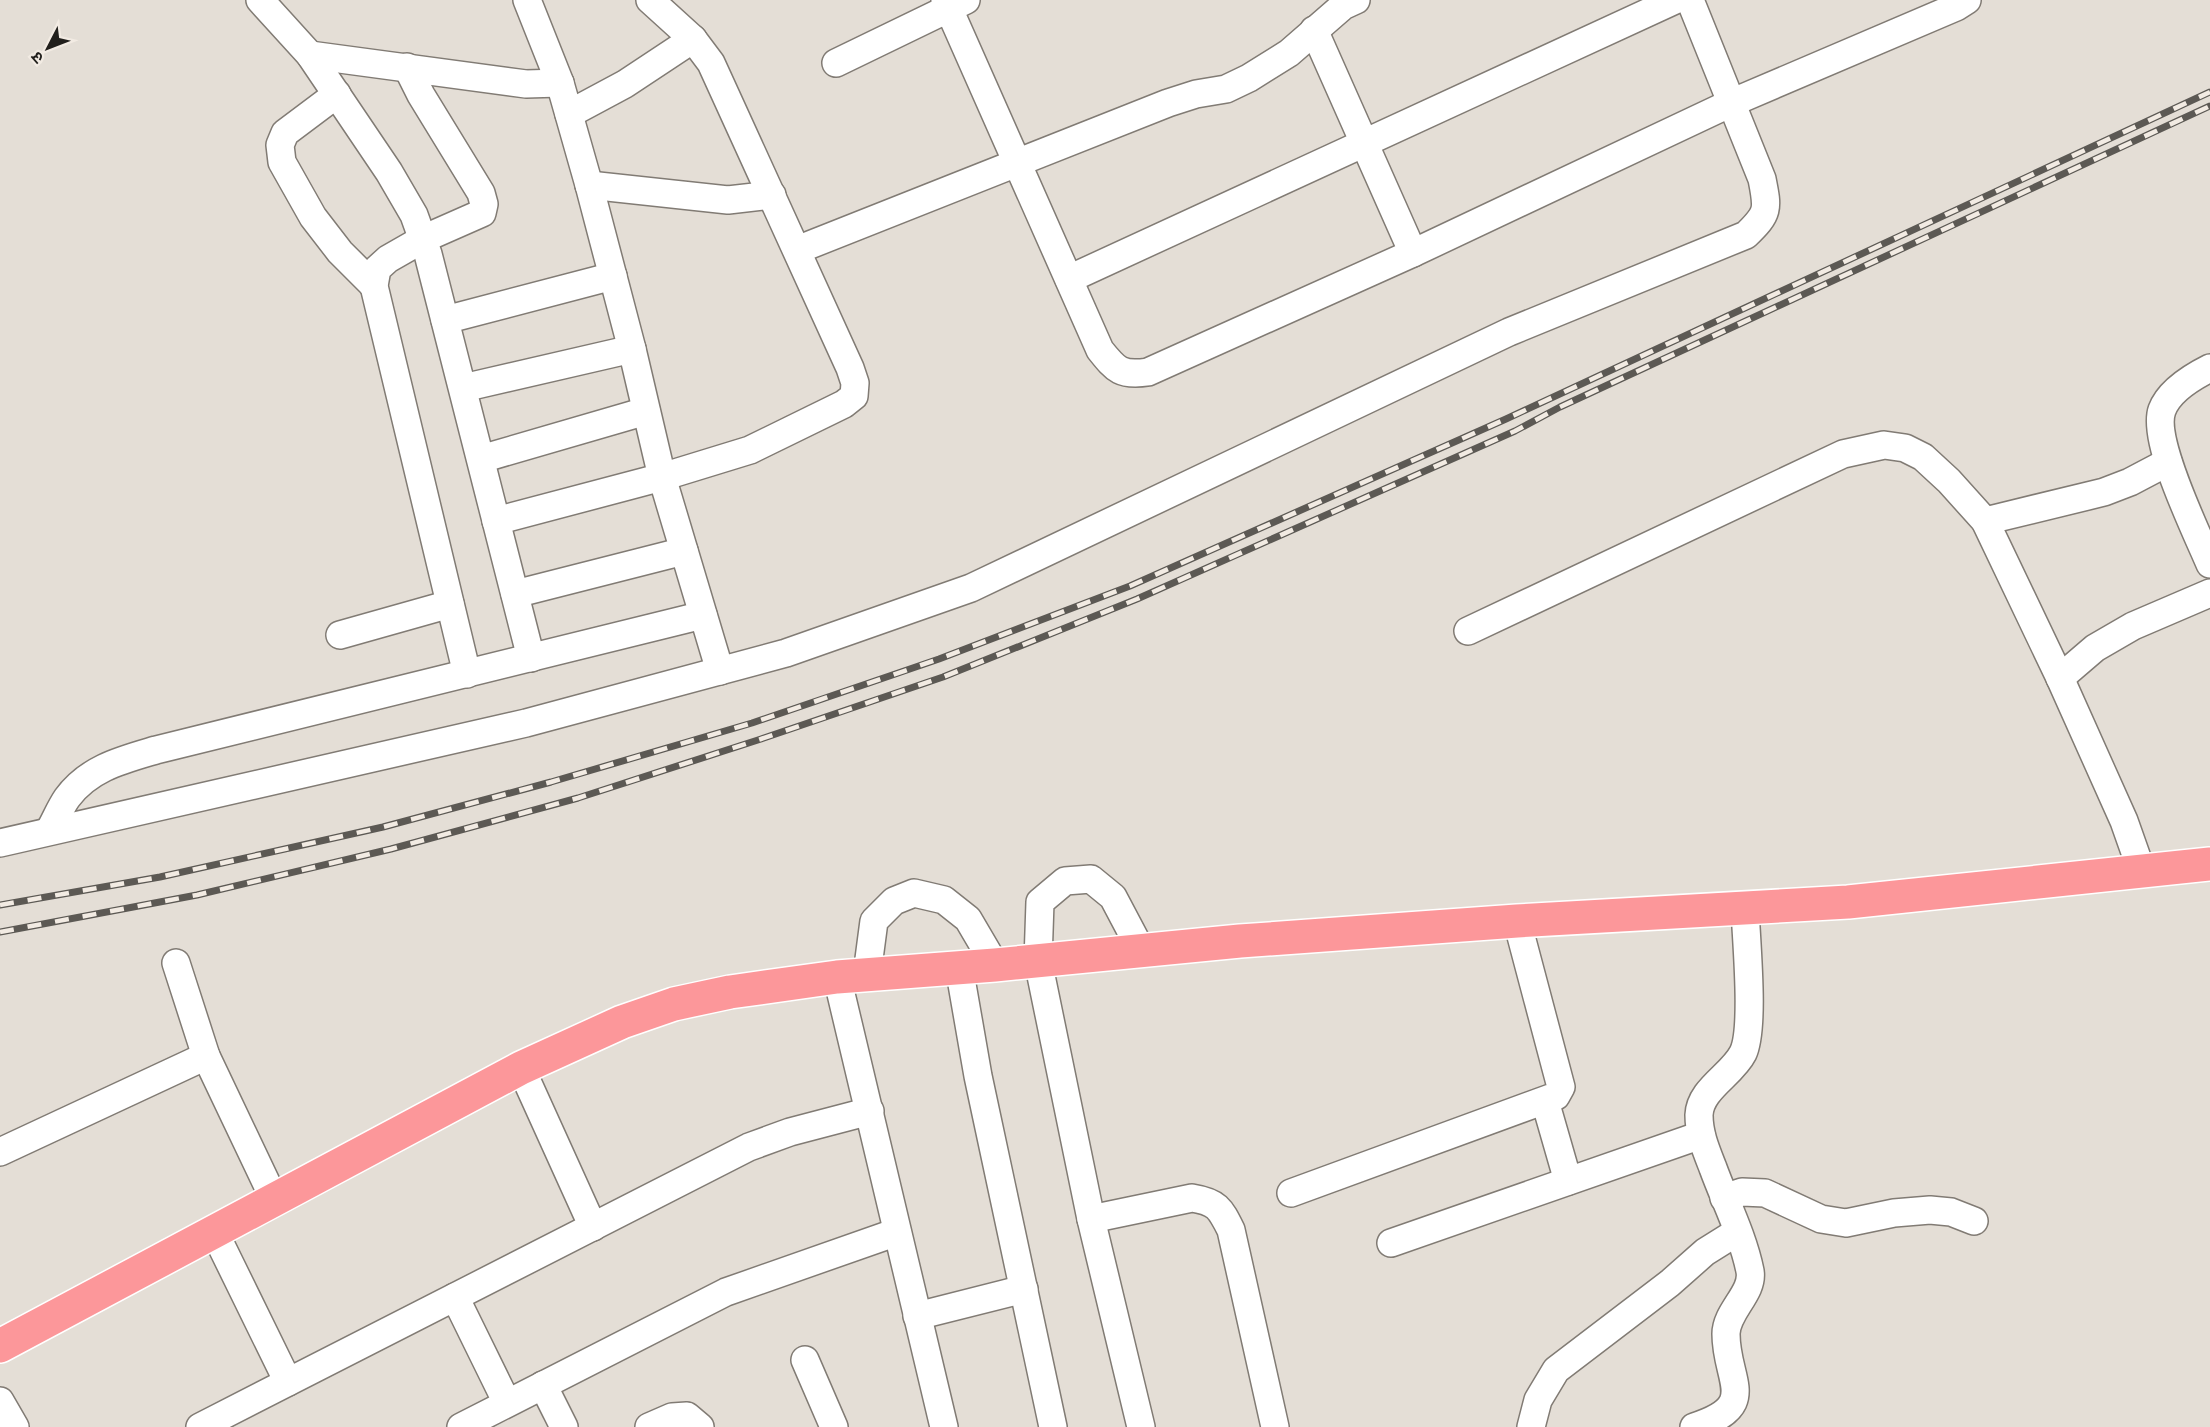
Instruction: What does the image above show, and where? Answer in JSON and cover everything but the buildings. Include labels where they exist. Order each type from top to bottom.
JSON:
[{"type":"highway","points":[[0,1346],[521,1068],[622,1022],[674,1004],[730,992],[852,976],[995,965],[1252,940],[1517,921],[1848,902],[2210,864]]},
{"type":"street","points":[[260,0],[310,55],[389,172],[414,215],[423,239],[463,388],[531,658]]},
{"type":"street","points":[[527,0],[560,83],[569,114],[632,349],[662,477],[720,671]]},
{"type":"street","points":[[496,521],[662,477],[750,450],[844,404],[854,396],[855,383],[850,368],[711,63],[693,39],[650,0]]},
{"type":"street","points":[[797,250],[1168,103],[1196,94],[1226,89],[1250,78],[1289,53],[1343,6],[1356,0]]},
{"type":"street","points":[[1069,279],[1675,0]]},
{"type":"street","points":[[0,843],[526,723],[786,653],[971,588],[1509,332],[1746,235],[1763,218],[1767,202],[1762,179],[1690,0]]},
{"type":"street","points":[[836,63],[953,3],[1017,162],[1100,350],[1114,367],[1129,375],[1148,372],[1413,253],[1731,103],[1945,12],[1967,0]]},
{"type":"street","points":[[1314,30],[1413,253]]},
{"type":"street","points":[[569,114],[625,84],[693,39]]},
{"type":"street","points":[[310,55],[526,84],[560,83]]},
{"type":"street","points":[[407,67],[421,95],[481,193],[484,204],[482,213],[474,218],[423,239],[388,259],[377,269],[374,286],[467,674]]},
{"type":"street","points":[[337,94],[285,133],[280,146],[282,162],[313,217],[340,252],[374,286]]},
{"type":"street","points":[[589,185],[728,200],[772,195]]},
{"type":"street","points":[[445,320],[613,276]]},
{"type":"street","points":[[463,388],[632,349]]},
{"type":"street","points":[[2210,368],[2196,375],[2172,394],[2161,411],[2161,433],[2168,462],[2210,564]]},
{"type":"street","points":[[481,459],[646,411]]},
{"type":"street","points":[[1468,631],[1844,454],[1884,445],[1905,448],[1923,457],[1963,495],[1985,521],[2060,678],[2124,821],[2142,872]]},
{"type":"street","points":[[1985,521],[2104,492],[2130,482],[2168,462]]},
{"type":"street","points":[[515,594],[684,551]]},
{"type":"street","points":[[2060,678],[2095,648],[2133,626],[2210,593]]},
{"type":"street","points":[[340,635],[450,604]]},
{"type":"street","points":[[49,831],[67,798],[86,778],[109,764],[156,750],[703,615]]},
{"type":"street","points":[[1141,950],[1113,897],[1091,879],[1065,881],[1040,902],[1038,961],[1091,1219],[1141,1427]]},
{"type":"street","points":[[944,1427],[870,1111],[852,976],[874,921],[894,901],[914,894],[944,900],[968,919],[995,965]]},
{"type":"street","points":[[1699,1426],[1727,1411],[1735,1400],[1736,1387],[1728,1354],[1726,1331],[1745,1292],[1750,1274],[1701,1135],[1699,1112],[1710,1091],[1732,1071],[1744,1051],[1749,1019],[1745,908]]},
{"type":"street","points":[[1291,1192],[1556,1096],[1562,1086],[1517,921]]},
{"type":"street","points":[[176,963],[206,1056],[274,1199]]},
{"type":"street","points":[[959,967],[978,1076],[1053,1427]]},
{"type":"street","points":[[0,1152],[206,1056]]},
{"type":"street","points":[[521,1068],[593,1227]]},
{"type":"street","points":[[1545,1101],[1568,1181]]},
{"type":"street","points":[[200,1427],[749,1147],[790,1132],[870,1111]]},
{"type":"street","points":[[1391,1243],[1701,1135]]},
{"type":"street","points":[[1724,1198],[1742,1192],[1765,1193],[1821,1219],[1846,1223],[1894,1213],[1930,1210],[1951,1212],[1974,1221]]},
{"type":"street","points":[[1091,1219],[1192,1198],[1208,1201],[1220,1209],[1231,1230],[1275,1427]]},
{"type":"street","points":[[214,1231],[288,1382]]},
{"type":"street","points":[[461,1427],[726,1292],[897,1232]]},
{"type":"street","points":[[1531,1427],[1538,1400],[1556,1370],[1670,1283],[1705,1252],[1737,1232]]},
{"type":"street","points":[[917,1316],[1024,1289]]},
{"type":"street","points":[[455,1297],[507,1403]]},
{"type":"street","points":[[805,1360],[834,1427]]},
{"type":"street","points":[[543,1385],[564,1427]]},
{"type":"street","points":[[0,1401],[15,1427]]},
{"type":"street","points":[[649,1427],[672,1417],[687,1416],[700,1427]]},
{"type":"railway","points":[[0,905],[160,877],[383,827],[551,782],[752,723],[939,659],[1130,586],[1506,419],[2210,92]]},
{"type":"railway","points":[[0,932],[197,895],[391,849],[578,798],[943,677],[1137,599],[1515,431],[1560,407],[2210,106]]}]
